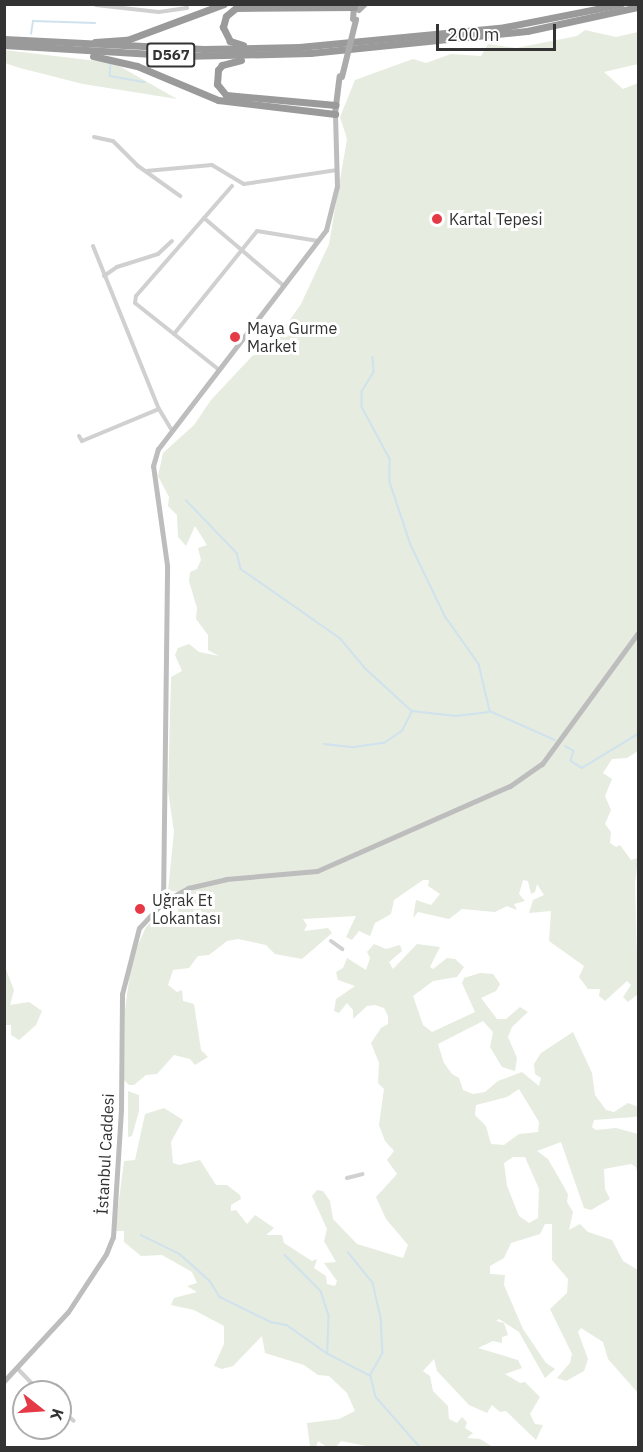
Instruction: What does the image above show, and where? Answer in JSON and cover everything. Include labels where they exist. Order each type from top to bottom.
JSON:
[{"type":"highway","points":[[74,47],[127,40],[224,4]]},
{"type":"highway","name":"D567","points":[[269,52],[505,27],[621,4]]},
{"type":"highway","points":[[269,52],[230,41],[223,27],[226,16],[242,7],[360,6]]},
{"type":"highway","name":"D567","points":[[4,45],[269,52],[527,31],[639,8]]},
{"type":"highway","name":"D567","points":[[4,39],[74,47]]},
{"type":"highway","points":[[74,47],[137,66],[218,100],[335,114]]},
{"type":"highway","points":[[269,52],[222,65],[217,77],[221,91],[234,97],[336,105]]},
{"type":"main road","points":[[335,114],[341,76],[354,20],[360,6]]},
{"type":"street","points":[[96,5],[159,12],[187,8],[186,4]]},
{"type":"street","points":[[163,902],[167,565],[153,466],[158,449],[319,241],[333,210],[337,170],[335,114]]},
{"type":"street","points":[[94,137],[113,141],[146,171],[180,196]]},
{"type":"street","points":[[146,171],[212,165],[244,184],[337,170]]},
{"type":"street","points":[[218,369],[135,303],[136,296],[194,226],[232,186]]},
{"type":"street","points":[[204,218],[284,286]]},
{"type":"street","points":[[174,334],[257,231],[319,241]]},
{"type":"street","points":[[104,276],[117,267],[158,254],[172,241]]},
{"type":"street","points":[[93,246],[159,409],[173,431]]},
{"type":"street","points":[[80,436],[82,441],[159,409]]},
{"type":"street","name":"İstanbul Caddesi","points":[[4,1380],[81,1294],[112,1237],[122,1109],[122,994],[140,928],[163,902],[188,888],[226,879],[317,871],[510,786],[542,764],[639,633]]},
{"type":"street","points":[[331,941],[342,949]]},
{"type":"street","points":[[347,1178],[363,1174]]},
{"type":"street","points":[[17,1368],[28,1380]]},
{"type":"shaded area","points":[[585,30],[616,37],[638,32],[638,64],[604,72],[623,89],[638,83],[638,751],[627,758],[612,759],[603,773],[612,779],[605,796],[611,810],[605,824],[611,832],[610,843],[616,847],[620,845],[631,860],[638,858],[635,883],[638,994],[628,1002],[623,997],[631,985],[627,981],[605,1001],[599,996],[600,989],[588,989],[579,977],[584,966],[549,941],[551,911],[529,913],[533,900],[544,895],[537,884],[535,892],[531,894],[528,881],[523,880],[519,894],[525,901],[514,904],[517,910],[507,906],[495,912],[462,909],[449,919],[418,912],[413,918],[416,900],[431,905],[440,894],[428,886],[429,880],[423,880],[394,900],[391,914],[375,923],[370,936],[359,931],[352,940],[346,937],[356,916],[303,919],[307,925],[304,931],[328,928],[332,933],[302,959],[275,954],[266,945],[238,939],[227,941],[209,955],[198,956],[189,968],[173,970],[168,985],[177,992],[182,990],[183,1001],[194,1004],[201,1050],[208,1057],[195,1065],[190,1059],[174,1055],[157,1074],[146,1075],[134,1085],[129,1085],[124,1080],[125,1010],[132,958],[146,927],[159,914],[181,920],[175,901],[183,892],[168,891],[174,831],[168,791],[171,677],[182,671],[175,655],[178,648],[189,644],[199,652],[219,656],[208,650],[208,635],[196,619],[197,608],[189,581],[190,572],[197,569],[201,560],[198,548],[207,545],[195,526],[186,546],[178,537],[177,515],[168,506],[169,497],[158,476],[163,453],[194,425],[211,400],[269,338],[280,334],[301,304],[329,244],[347,139],[340,117],[355,80],[413,59],[426,63],[451,54],[481,56],[488,44],[516,48],[577,36]]},
{"type":"shaded area","points":[[4,50],[114,63],[177,99],[83,84],[20,68],[5,63]]},
{"type":"shaded area","points":[[374,944],[386,949],[400,945],[402,951],[389,962],[393,969],[417,944],[440,947],[430,967],[433,969],[447,958],[455,959],[464,967],[457,977],[433,981],[413,996],[423,1025],[432,1032],[475,1012],[462,983],[464,978],[480,973],[493,974],[500,984],[496,991],[481,998],[497,1019],[506,1019],[520,1007],[528,1012],[512,1027],[508,1037],[517,1058],[515,1071],[502,1067],[490,1047],[493,1032],[483,1021],[438,1044],[444,1063],[452,1074],[459,1078],[463,1090],[473,1094],[485,1092],[498,1081],[522,1072],[539,1086],[541,1078],[535,1074],[534,1064],[541,1053],[573,1032],[592,1073],[595,1095],[606,1110],[614,1112],[628,1103],[638,1107],[638,1116],[594,1120],[592,1127],[596,1130],[616,1128],[638,1134],[638,1177],[636,1167],[631,1164],[604,1169],[605,1189],[610,1199],[591,1210],[584,1208],[561,1142],[537,1151],[548,1159],[568,1194],[567,1202],[573,1212],[569,1230],[580,1224],[588,1232],[612,1240],[623,1261],[638,1270],[638,1393],[608,1359],[603,1342],[581,1328],[578,1332],[588,1359],[584,1371],[566,1381],[557,1378],[570,1363],[572,1354],[550,1309],[567,1293],[568,1279],[552,1260],[552,1224],[545,1224],[540,1234],[511,1243],[504,1258],[490,1266],[490,1274],[505,1275],[504,1285],[523,1329],[546,1363],[555,1369],[545,1378],[519,1332],[499,1319],[496,1321],[504,1323],[508,1335],[502,1337],[502,1343],[493,1341],[478,1348],[518,1360],[522,1368],[505,1374],[520,1383],[525,1382],[540,1397],[530,1414],[535,1424],[543,1425],[536,1440],[506,1411],[500,1412],[492,1405],[487,1413],[469,1405],[437,1371],[434,1359],[423,1371],[430,1376],[433,1391],[448,1406],[449,1419],[457,1423],[462,1417],[467,1422],[465,1428],[473,1433],[467,1438],[480,1439],[493,1447],[376,1448],[341,1441],[336,1447],[328,1448],[318,1441],[316,1447],[310,1447],[307,1423],[339,1419],[355,1411],[347,1393],[329,1376],[318,1375],[304,1365],[265,1353],[262,1336],[233,1366],[222,1369],[214,1366],[224,1344],[224,1326],[194,1310],[171,1305],[174,1298],[197,1292],[187,1286],[197,1283],[192,1272],[162,1255],[141,1256],[124,1242],[124,1231],[115,1231],[124,1161],[135,1160],[145,1114],[164,1108],[183,1120],[171,1142],[173,1163],[179,1165],[200,1160],[216,1185],[227,1185],[240,1195],[241,1199],[231,1205],[231,1211],[236,1210],[247,1224],[255,1215],[274,1228],[266,1235],[282,1235],[284,1243],[312,1261],[317,1259],[314,1268],[326,1276],[327,1284],[335,1286],[337,1281],[324,1263],[336,1262],[324,1241],[327,1229],[312,1196],[317,1190],[323,1191],[330,1201],[333,1219],[357,1244],[403,1258],[408,1245],[386,1219],[376,1197],[397,1174],[387,1160],[394,1151],[385,1141],[379,1125],[384,1089],[378,1083],[379,1063],[371,1043],[381,1028],[388,1024],[388,1016],[384,1008],[375,1005],[367,1006],[353,1019],[353,1010],[347,1003],[339,1013],[334,1011],[336,999],[355,986],[338,980],[336,972],[343,968],[347,958],[366,970],[370,958],[367,952]],"holes":[[[519,1089],[539,1122],[538,1132],[519,1134],[504,1145],[491,1144],[486,1126],[475,1115],[476,1105],[507,1097]],[[513,1157],[525,1157],[539,1189],[538,1218],[529,1223],[519,1216],[507,1186],[504,1163]]]},
{"type":"shaded area","points":[[5,967],[14,990],[10,1005],[29,1002],[42,1011],[36,1025],[19,1040],[11,1035],[11,1025],[5,1025]]},
{"type":"shaded area","points":[[128,1091],[139,1095],[139,1111],[132,1136],[128,1137]]},
{"type":"waterway","points":[[31,34],[33,21],[95,23]]},
{"type":"waterway","points":[[111,63],[110,76],[144,82]]},
{"type":"waterway","points":[[373,357],[374,372],[362,392],[362,407],[390,459],[390,482],[411,545],[445,616],[479,664],[490,711],[555,740]]},
{"type":"waterway","points":[[186,500],[237,553],[241,569],[340,638],[364,667],[412,711],[456,716],[489,712]]},
{"type":"waterway","points":[[324,744],[354,747],[384,743],[402,731],[412,711]]},
{"type":"waterway","points":[[565,746],[574,751],[571,761],[582,768],[638,734]]},
{"type":"waterway","points":[[141,1235],[180,1254],[210,1281],[220,1297],[271,1322],[287,1325],[328,1354],[371,1376]]},
{"type":"waterway","points":[[348,1252],[373,1283],[381,1317],[383,1353],[371,1375]]},
{"type":"waterway","points":[[285,1255],[321,1291],[329,1315],[328,1352]]},
{"type":"waterway","points":[[371,1377],[376,1397],[421,1448]]},
{"type":"place","name":"Kartal Tepesi","points":[[437,219]]},
{"type":"place","name":"Maya Gurme Market","points":[[235,337]]},
{"type":"place","name":"Uğrak Et Lokantası","points":[[140,909]]}]
